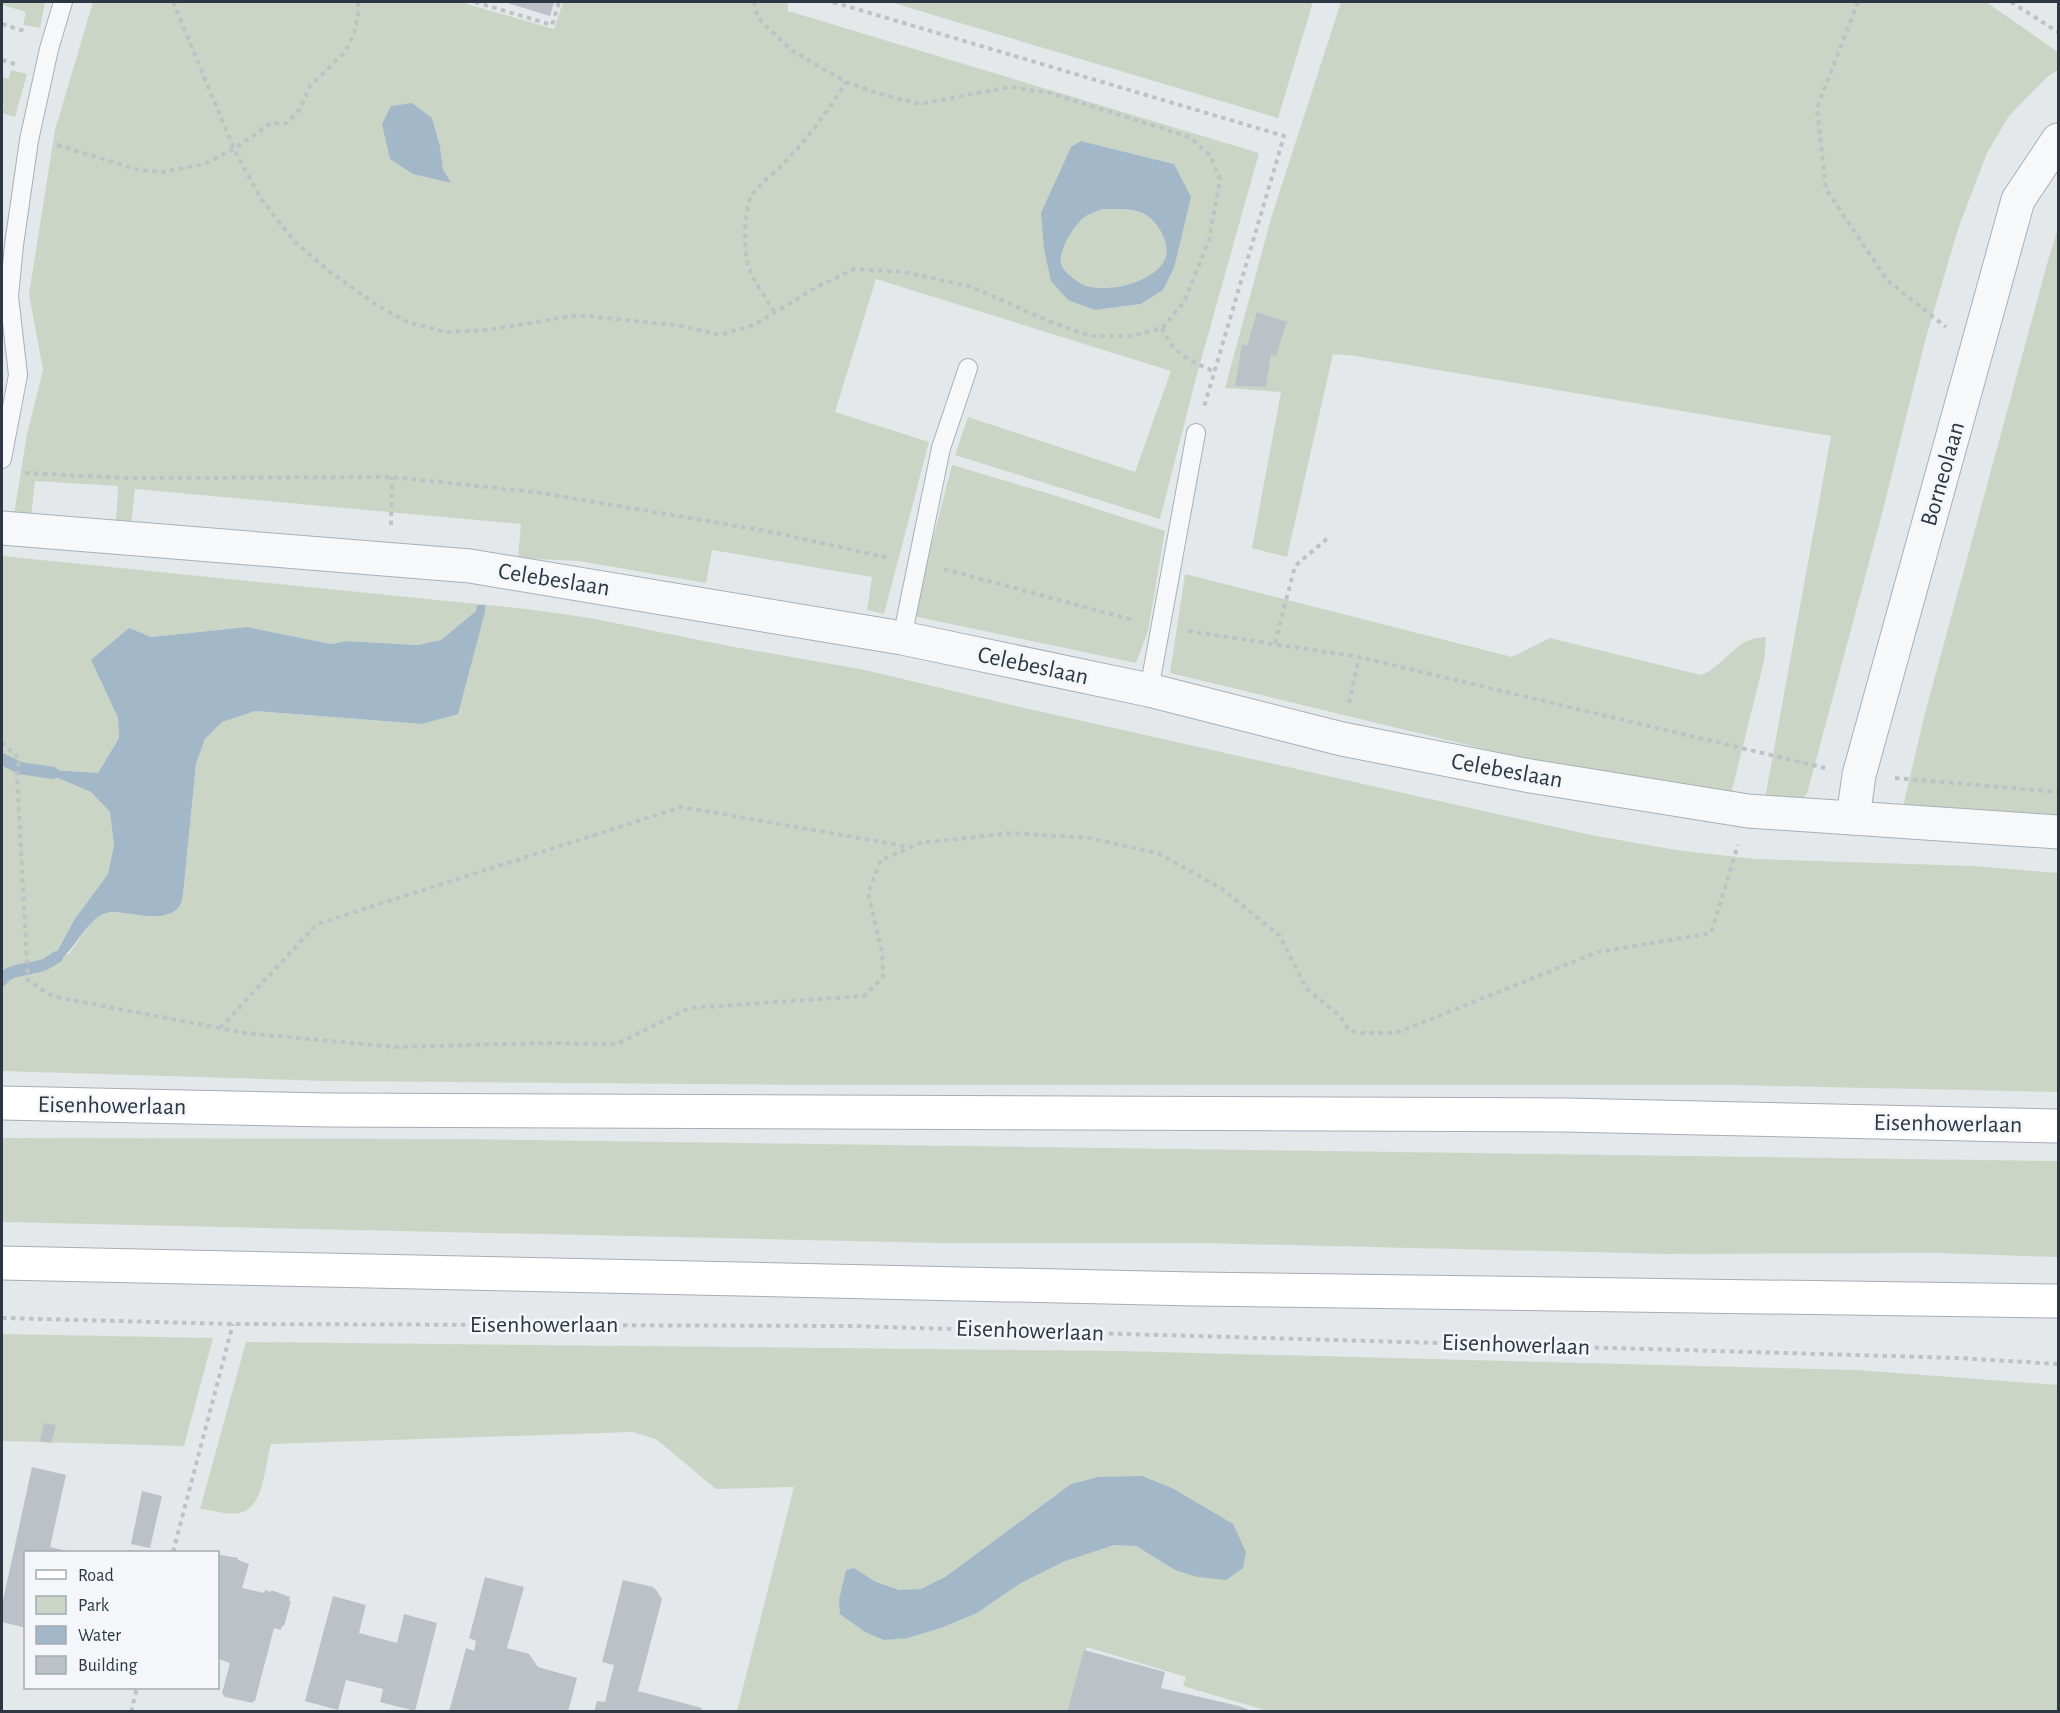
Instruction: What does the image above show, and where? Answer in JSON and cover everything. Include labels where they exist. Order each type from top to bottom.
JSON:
[{"type":"main road","name":"Eisenhowerlaan","points":[[2,1103],[327,1110],[1564,1115],[2058,1126]]},
{"type":"main road","name":"Eisenhowerlaan","points":[[2,1263],[1195,1289],[2058,1301]]},
{"type":"street","name":"Borneolaan","points":[[1853,818],[1859,775],[2018,200],[2058,140]]},
{"type":"street","name":"Celebeslaan","points":[[2,528],[470,566],[902,638],[1149,690],[1342,739],[1530,776],[1748,811],[2058,832]]},
{"type":"lane","points":[[2,459],[18,375],[9,296],[14,245],[29,140],[49,49],[63,2]]},
{"type":"lane","points":[[902,638],[941,448],[968,368]]},
{"type":"lane","points":[[1149,690],[1196,434]]},
{"type":"path","points":[[173,2],[234,149],[261,199],[297,243],[329,271],[375,304],[405,321],[445,332],[477,331],[578,315],[682,326],[720,335],[756,324],[815,288],[854,269],[903,272],[972,287],[1053,323],[1091,336],[1132,336],[1162,328],[1184,302],[1209,240],[1220,179],[1210,154],[1189,137],[1050,93],[1010,87],[920,104],[880,94],[846,82],[790,50],[758,18],[754,2]]},
{"type":"path","points":[[29,140],[67,147],[139,170],[164,172],[204,164],[234,149],[271,123],[287,123],[300,109],[310,86],[345,52],[354,34],[358,2]]},
{"type":"path","points":[[475,2],[552,25],[559,2]]},
{"type":"path","points":[[833,2],[1284,136],[1196,434]]},
{"type":"path","points":[[1858,2],[1817,108],[1826,189],[1887,280],[1977,351]]},
{"type":"path","points":[[2011,2],[2058,32]]},
{"type":"path","points":[[774,312],[748,267],[744,231],[751,197],[806,140],[846,82]]},
{"type":"path","points":[[1162,328],[1168,343],[1187,359],[1215,372]]},
{"type":"path","points":[[24,473],[126,478],[392,477],[535,492],[772,532],[949,570],[1159,627],[1359,657],[1761,754],[1859,775],[2058,792]]},
{"type":"path","points":[[390,560],[392,477]]},
{"type":"path","points":[[1275,644],[1295,566],[1329,537]]},
{"type":"path","points":[[1342,739],[1359,657]]},
{"type":"path","points":[[2,742],[19,759],[17,776],[28,980],[48,994],[61,998],[245,1033],[395,1047],[548,1043],[617,1044],[689,1008],[864,996],[883,977],[882,952],[868,893],[881,860],[920,843],[1011,833],[1089,838],[1157,854],[1221,888],[1280,934],[1306,988],[1341,1017],[1348,1029],[1357,1033],[1396,1033],[1598,952],[1711,933],[1748,811]]},
{"type":"path","points":[[219,1028],[317,924],[682,807],[910,847]]},
{"type":"path","name":"Eisenhowerlaan","points":[[2,1318],[233,1324],[849,1326],[1934,1357],[2058,1364]]},
{"type":"path","points":[[173,1551],[233,1324]]},
{"type":"path","points":[[131,1712],[137,1689]]},
{"type":"green space","points":[[2,2],[45,2],[40,28],[23,25],[26,12],[2,5]]},
{"type":"green space","points":[[93,2],[460,2],[554,29],[563,2],[788,2],[788,11],[1259,153],[1196,378],[1160,519],[955,455],[968,417],[1135,472],[1171,371],[876,279],[835,412],[929,442],[884,614],[867,610],[872,577],[712,550],[706,583],[579,561],[518,558],[521,524],[135,489],[131,524],[116,523],[118,486],[35,481],[31,517],[14,515],[27,434],[43,370],[29,294],[55,130]],"holes":[[[391,106],[432,118],[440,146],[443,169],[450,183]],[[1081,141],[1174,164],[1174,268],[1163,290],[1141,304],[1095,310],[1044,249]]]},
{"type":"green space","points":[[890,2],[1313,2],[1278,118]]},
{"type":"green space","points":[[1341,2],[1986,2],[2058,52],[2058,70],[2047,77],[2009,116],[1987,153],[1958,229],[1925,341],[1883,510],[1807,794],[1802,799],[1766,800],[1766,793],[1831,436],[1333,354],[1287,557],[1252,548],[1281,392],[1225,388],[1272,215]]},
{"type":"green space","points":[[11,70],[27,74],[15,117],[2,113],[4,104],[2,103],[2,77],[9,79]]},
{"type":"green space","points":[[1103,209],[1140,212],[1157,225],[1166,247],[1164,261],[1158,269],[1137,282],[1111,288],[1098,288],[1086,286],[1077,281],[1062,267],[1062,252],[1077,225],[1088,215]]},
{"type":"green space","points":[[2058,228],[2058,818],[1902,811],[1924,717]]},
{"type":"green space","points":[[952,465],[1165,531],[1148,631],[1136,663],[913,616]]},
{"type":"green space","points":[[2,556],[527,609],[590,618],[865,670],[1591,835],[1676,850],[1755,859],[1973,866],[2058,873],[2058,1092],[1733,1085],[818,1085],[327,1081],[2,1071]],"holes":[[[476,611],[422,724],[255,711],[222,722],[205,739],[196,764],[183,895],[178,908],[167,915],[108,912],[92,921],[69,954],[55,954],[74,920],[108,874],[114,845],[110,812],[91,792],[53,776],[54,770],[98,773],[119,738],[118,718],[91,660],[151,637],[247,627],[331,644],[347,641],[417,645],[441,640]]]},
{"type":"green space","points":[[1185,574],[1512,657],[1550,638],[1701,675],[1708,672],[1745,642],[1766,637],[1764,661],[1731,794],[1547,764],[1170,673]]},
{"type":"green space","points":[[2,1138],[455,1139],[2058,1161],[2058,1257],[1937,1253],[1669,1254],[1201,1243],[939,1243],[2,1222]]},
{"type":"green space","points":[[2,1334],[213,1338],[184,1446],[2,1441]]},
{"type":"green space","points":[[246,1342],[1121,1351],[1857,1370],[2058,1385],[2058,1711],[1268,1711],[1183,1686],[1186,1677],[1087,1647],[1067,1711],[737,1711],[794,1487],[716,1489],[656,1439],[633,1432],[271,1444],[259,1495],[254,1504],[239,1513],[200,1509]],"holes":[[[1098,1477],[1175,1570],[1136,1546],[1113,1545],[1063,1562],[1021,1583],[977,1613],[941,1628],[908,1638],[854,1568],[876,1582],[901,1590],[921,1590],[945,1577],[1071,1484]]]},
{"type":"water","points":[[412,103],[432,118],[440,146],[443,169],[451,183],[413,174],[390,159],[382,124],[391,106]]},
{"type":"water","points":[[1081,141],[1174,164],[1191,197],[1174,268],[1163,290],[1141,304],[1095,310],[1068,300],[1051,281],[1044,249],[1041,213],[1071,147]],"holes":[[[1103,209],[1140,212],[1157,225],[1166,247],[1164,261],[1158,269],[1137,282],[1111,288],[1086,286],[1068,274],[1061,264],[1062,252],[1068,238],[1086,216]]]},
{"type":"water","points":[[477,605],[485,605],[485,612],[458,714],[422,724],[255,711],[222,722],[205,739],[196,764],[183,895],[179,907],[172,913],[155,916],[118,912],[102,914],[89,925],[66,955],[60,960],[55,955],[74,920],[108,874],[114,845],[110,812],[91,792],[53,776],[54,770],[98,773],[119,738],[118,718],[91,660],[129,628],[151,637],[247,627],[331,644],[347,641],[417,645],[441,640],[476,611]]},
{"type":"water","points":[[1142,1476],[1172,1488],[1233,1524],[1246,1552],[1243,1568],[1226,1580],[1198,1577],[1175,1570],[1136,1546],[1114,1545],[1063,1562],[1021,1583],[977,1613],[941,1628],[908,1638],[884,1640],[865,1632],[840,1614],[839,1600],[846,1570],[854,1568],[876,1582],[900,1590],[921,1589],[945,1577],[1071,1484],[1098,1477]]},
{"type":"building","points":[[504,2],[554,2],[550,16]]},
{"type":"building","points":[[1257,312],[1287,322],[1276,356],[1271,355],[1266,387],[1235,386],[1242,344],[1247,346]]},
{"type":"building","points":[[44,1423],[56,1425],[51,1443],[40,1441]]},
{"type":"building","points":[[32,1467],[66,1475],[50,1547],[66,1551],[24,1551],[24,1628],[2,1622],[2,1605]]},
{"type":"building","points":[[142,1491],[162,1496],[150,1548],[131,1544]]},
{"type":"building","points":[[219,1556],[238,1558],[249,1564],[242,1588],[264,1593],[265,1590],[271,1592],[271,1590],[290,1597],[289,1601],[291,1601],[284,1626],[281,1630],[274,1628],[253,1703],[225,1697],[222,1693],[230,1663],[219,1659]]},
{"type":"building","points":[[485,1577],[524,1587],[507,1648],[529,1654],[538,1667],[577,1678],[568,1712],[449,1712],[466,1648],[474,1651],[476,1641],[469,1638]]},
{"type":"building","points":[[623,1580],[653,1587],[662,1599],[638,1691],[702,1708],[701,1712],[594,1712],[597,1701],[605,1702],[614,1665],[602,1662]]},
{"type":"building","points":[[333,1596],[366,1605],[359,1633],[397,1643],[404,1614],[437,1623],[415,1711],[380,1702],[383,1689],[346,1680],[338,1710],[305,1701]]},
{"type":"building","points":[[1084,1650],[1165,1672],[1161,1688],[1239,1706],[1254,1712],[1067,1712]]},
{"type":"waterway","points":[[2,759],[20,768],[53,773]]},
{"type":"waterway","points":[[2,980],[10,973],[38,967],[57,957]]}]
